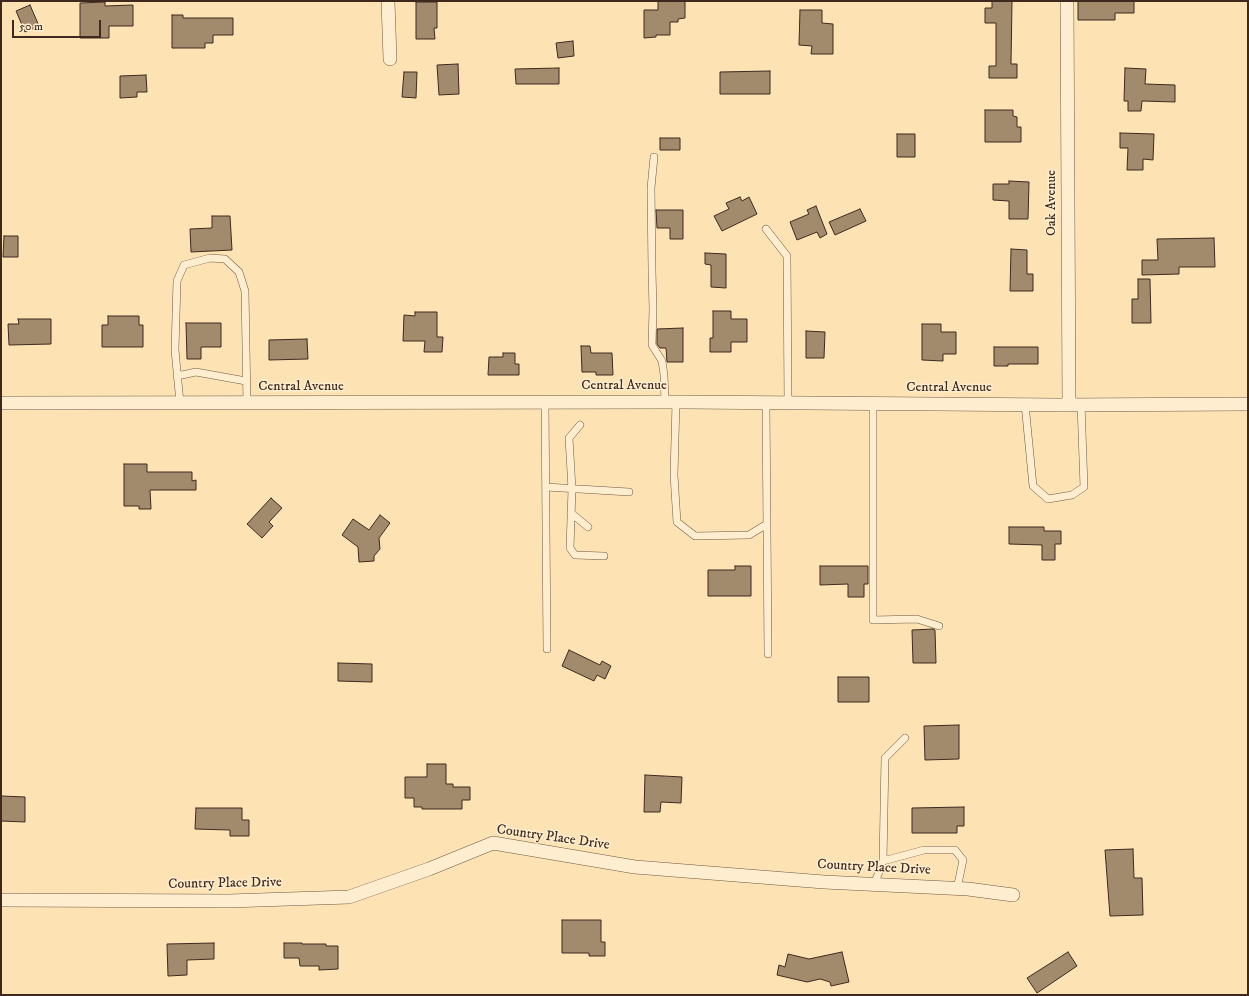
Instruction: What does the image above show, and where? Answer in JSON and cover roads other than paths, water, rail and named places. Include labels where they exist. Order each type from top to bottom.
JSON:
[{"type":"street","points":[[388,1],[390,59]]},
{"type":"street","name":"Oak Avenue","points":[[1067,1],[1075,404]]},
{"type":"street","name":"Central Avenue","points":[[1,403],[670,402],[1248,404]]},
{"type":"street","name":"Country Place Drive","points":[[1,900],[229,901],[349,897],[429,869],[493,843],[635,867],[824,882],[957,888],[1013,895]]},
{"type":"lane","points":[[654,157],[651,188],[653,309],[652,345],[662,361],[670,402],[677,522],[695,536],[750,535],[767,524]]},
{"type":"lane","points":[[766,229],[787,256],[788,403]]},
{"type":"lane","points":[[180,403],[175,350],[177,281],[184,265],[210,258],[225,259],[239,272],[244,291],[247,403]]},
{"type":"lane","points":[[177,376],[196,372],[246,381]]},
{"type":"lane","points":[[545,402],[547,649]]},
{"type":"lane","points":[[766,403],[768,654]]},
{"type":"lane","points":[[873,403],[873,620],[917,620],[938,626]]},
{"type":"lane","points":[[1026,404],[1033,486],[1048,499],[1072,495],[1084,487],[1075,404]]},
{"type":"lane","points":[[580,425],[569,438],[572,489],[570,548],[575,555],[604,556]]},
{"type":"lane","points":[[546,487],[629,492]]},
{"type":"lane","points":[[571,513],[588,527]]},
{"type":"lane","points":[[874,885],[882,861],[885,758],[905,738]]},
{"type":"lane","points":[[882,861],[924,850],[955,850],[963,860],[957,888]]}]
